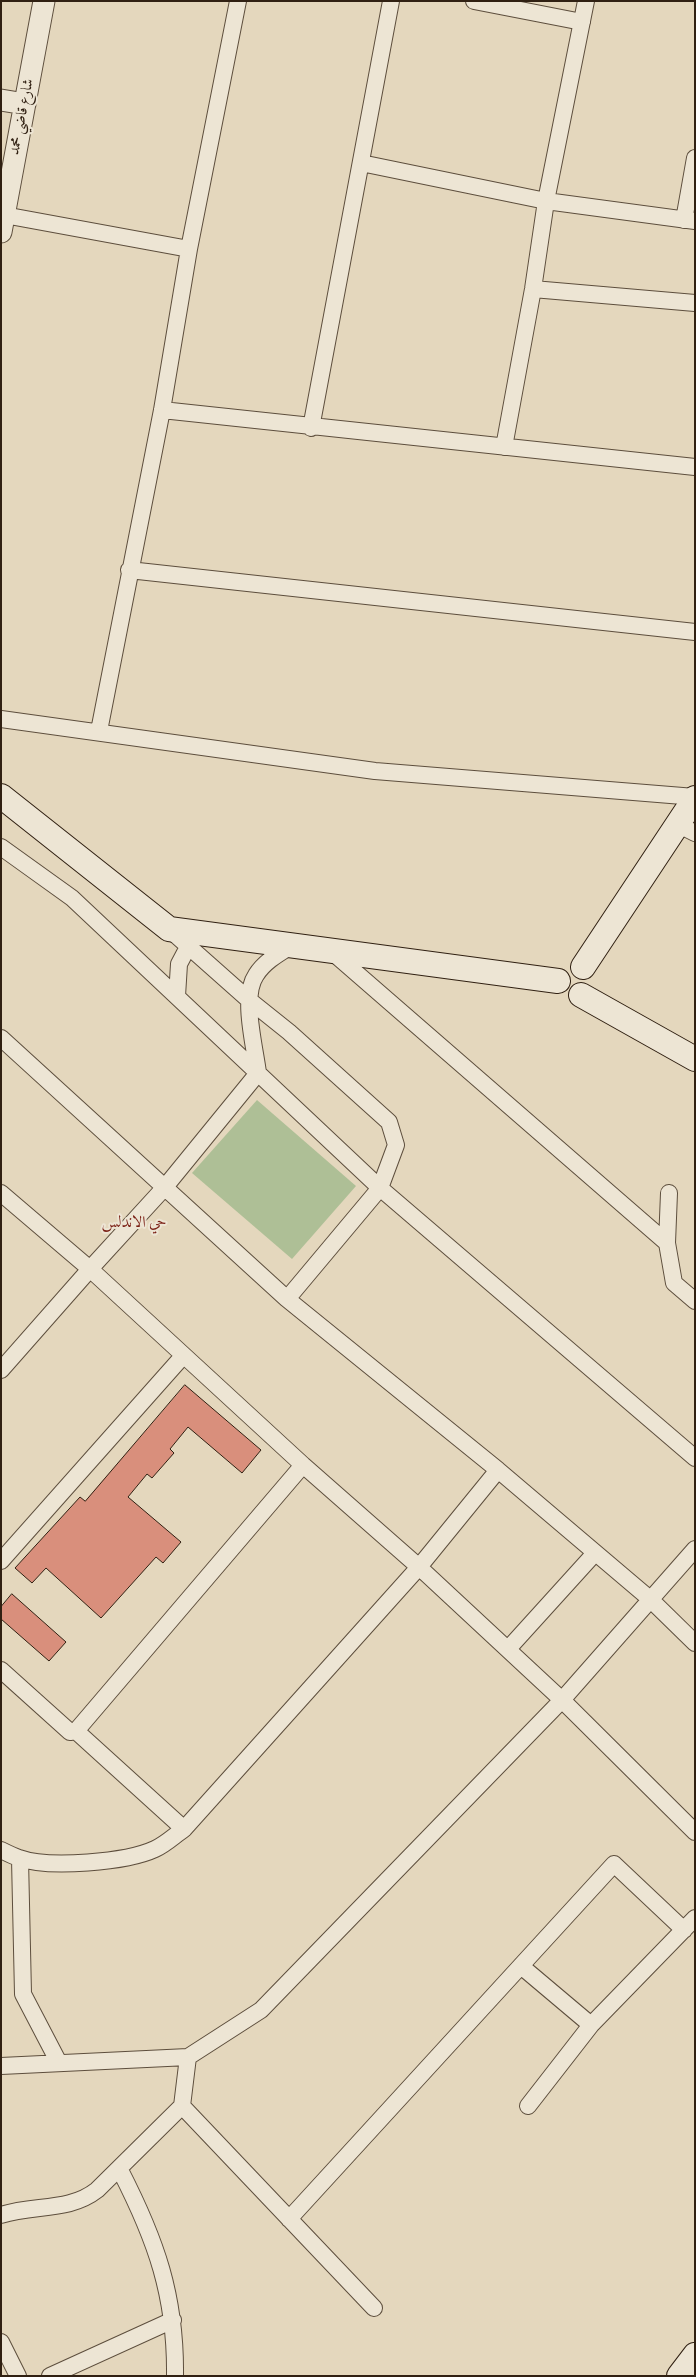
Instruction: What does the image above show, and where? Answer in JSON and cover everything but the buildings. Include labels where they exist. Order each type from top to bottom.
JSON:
[{"type":"main road","points":[[1,796],[168,929],[558,981]]},
{"type":"main road","points":[[583,967],[687,829],[695,798]]},
{"type":"main road","points":[[572,965],[583,967],[591,978],[590,985],[581,995],[572,997],[564,993],[558,981],[562,970],[572,965]]},
{"type":"main road","points":[[581,995],[695,1059]]},
{"type":"main road","points":[[679,2376],[695,2355]]},
{"type":"street","name":"شارع قاضي محمد","points":[[3,224],[44,1]]},
{"type":"street","points":[[98,731],[162,410],[190,249],[238,1]]},
{"type":"street","points":[[311,428],[391,1]]},
{"type":"street","points":[[474,1],[582,22]]},
{"type":"street","points":[[504,447],[533,289],[546,201],[586,1]]},
{"type":"street","points":[[1,100],[25,104]]},
{"type":"street","points":[[360,163],[546,201],[689,220],[695,158]]},
{"type":"street","points":[[3,224],[190,249]]},
{"type":"street","points":[[533,289],[695,303]]},
{"type":"street","points":[[162,410],[311,428],[695,467]]},
{"type":"street","points":[[129,570],[695,632]]},
{"type":"street","points":[[1,719],[375,771],[695,798]]},
{"type":"street","points":[[1,847],[72,898],[380,1188],[695,1458]]},
{"type":"street","points":[[168,929],[249,1000],[289,1032],[389,1122],[396,1145],[380,1188],[287,1299]]},
{"type":"street","points":[[1,1370],[90,1269],[166,1187],[258,1073],[249,1000],[250,986],[260,969],[273,957],[291,946]]},
{"type":"street","points":[[176,996],[179,964],[188,947]]},
{"type":"street","points":[[331,951],[667,1243]]},
{"type":"street","points":[[1,1038],[287,1299],[498,1470],[650,1599],[695,1643]]},
{"type":"street","points":[[1,1193],[90,1269],[303,1465],[419,1566],[562,1700],[695,1832]]},
{"type":"street","points":[[669,1193],[667,1243],[674,1283],[695,1301]]},
{"type":"street","points":[[1,1561],[183,1356]]},
{"type":"street","points":[[1,1670],[70,1732],[76,1731],[303,1465]]},
{"type":"street","points":[[1,1850],[20,1859],[58,1862],[104,1861],[134,1857],[157,1848],[184,1829],[419,1566],[498,1470]]},
{"type":"street","points":[[1,2066],[188,2057],[261,2010],[562,1700],[695,1548]]},
{"type":"street","points":[[508,1649],[595,1553]]},
{"type":"street","points":[[76,1731],[184,1829]]},
{"type":"street","points":[[20,1859],[23,1994],[60,2063]]},
{"type":"street","points":[[290,2219],[614,1864],[689,1924],[591,2026],[528,2106]]},
{"type":"street","points":[[521,1966],[591,2026]]},
{"type":"street","points":[[1,2215],[80,2201],[97,2190],[120,2170],[182,2106],[188,2057]]},
{"type":"street","points":[[182,2106],[374,2308]]},
{"type":"street","points":[[120,2170],[161,2263],[173,2320],[175,2376]]},
{"type":"street","points":[[50,2376],[173,2320]]},
{"type":"street","points":[[1,2342],[18,2376]]},
{"type":"green space","points":[[257,1100],[356,1186],[292,1259],[192,1173]]},
{"type":"district","name":"حي الاندلس","points":[[134,1224]]}]
